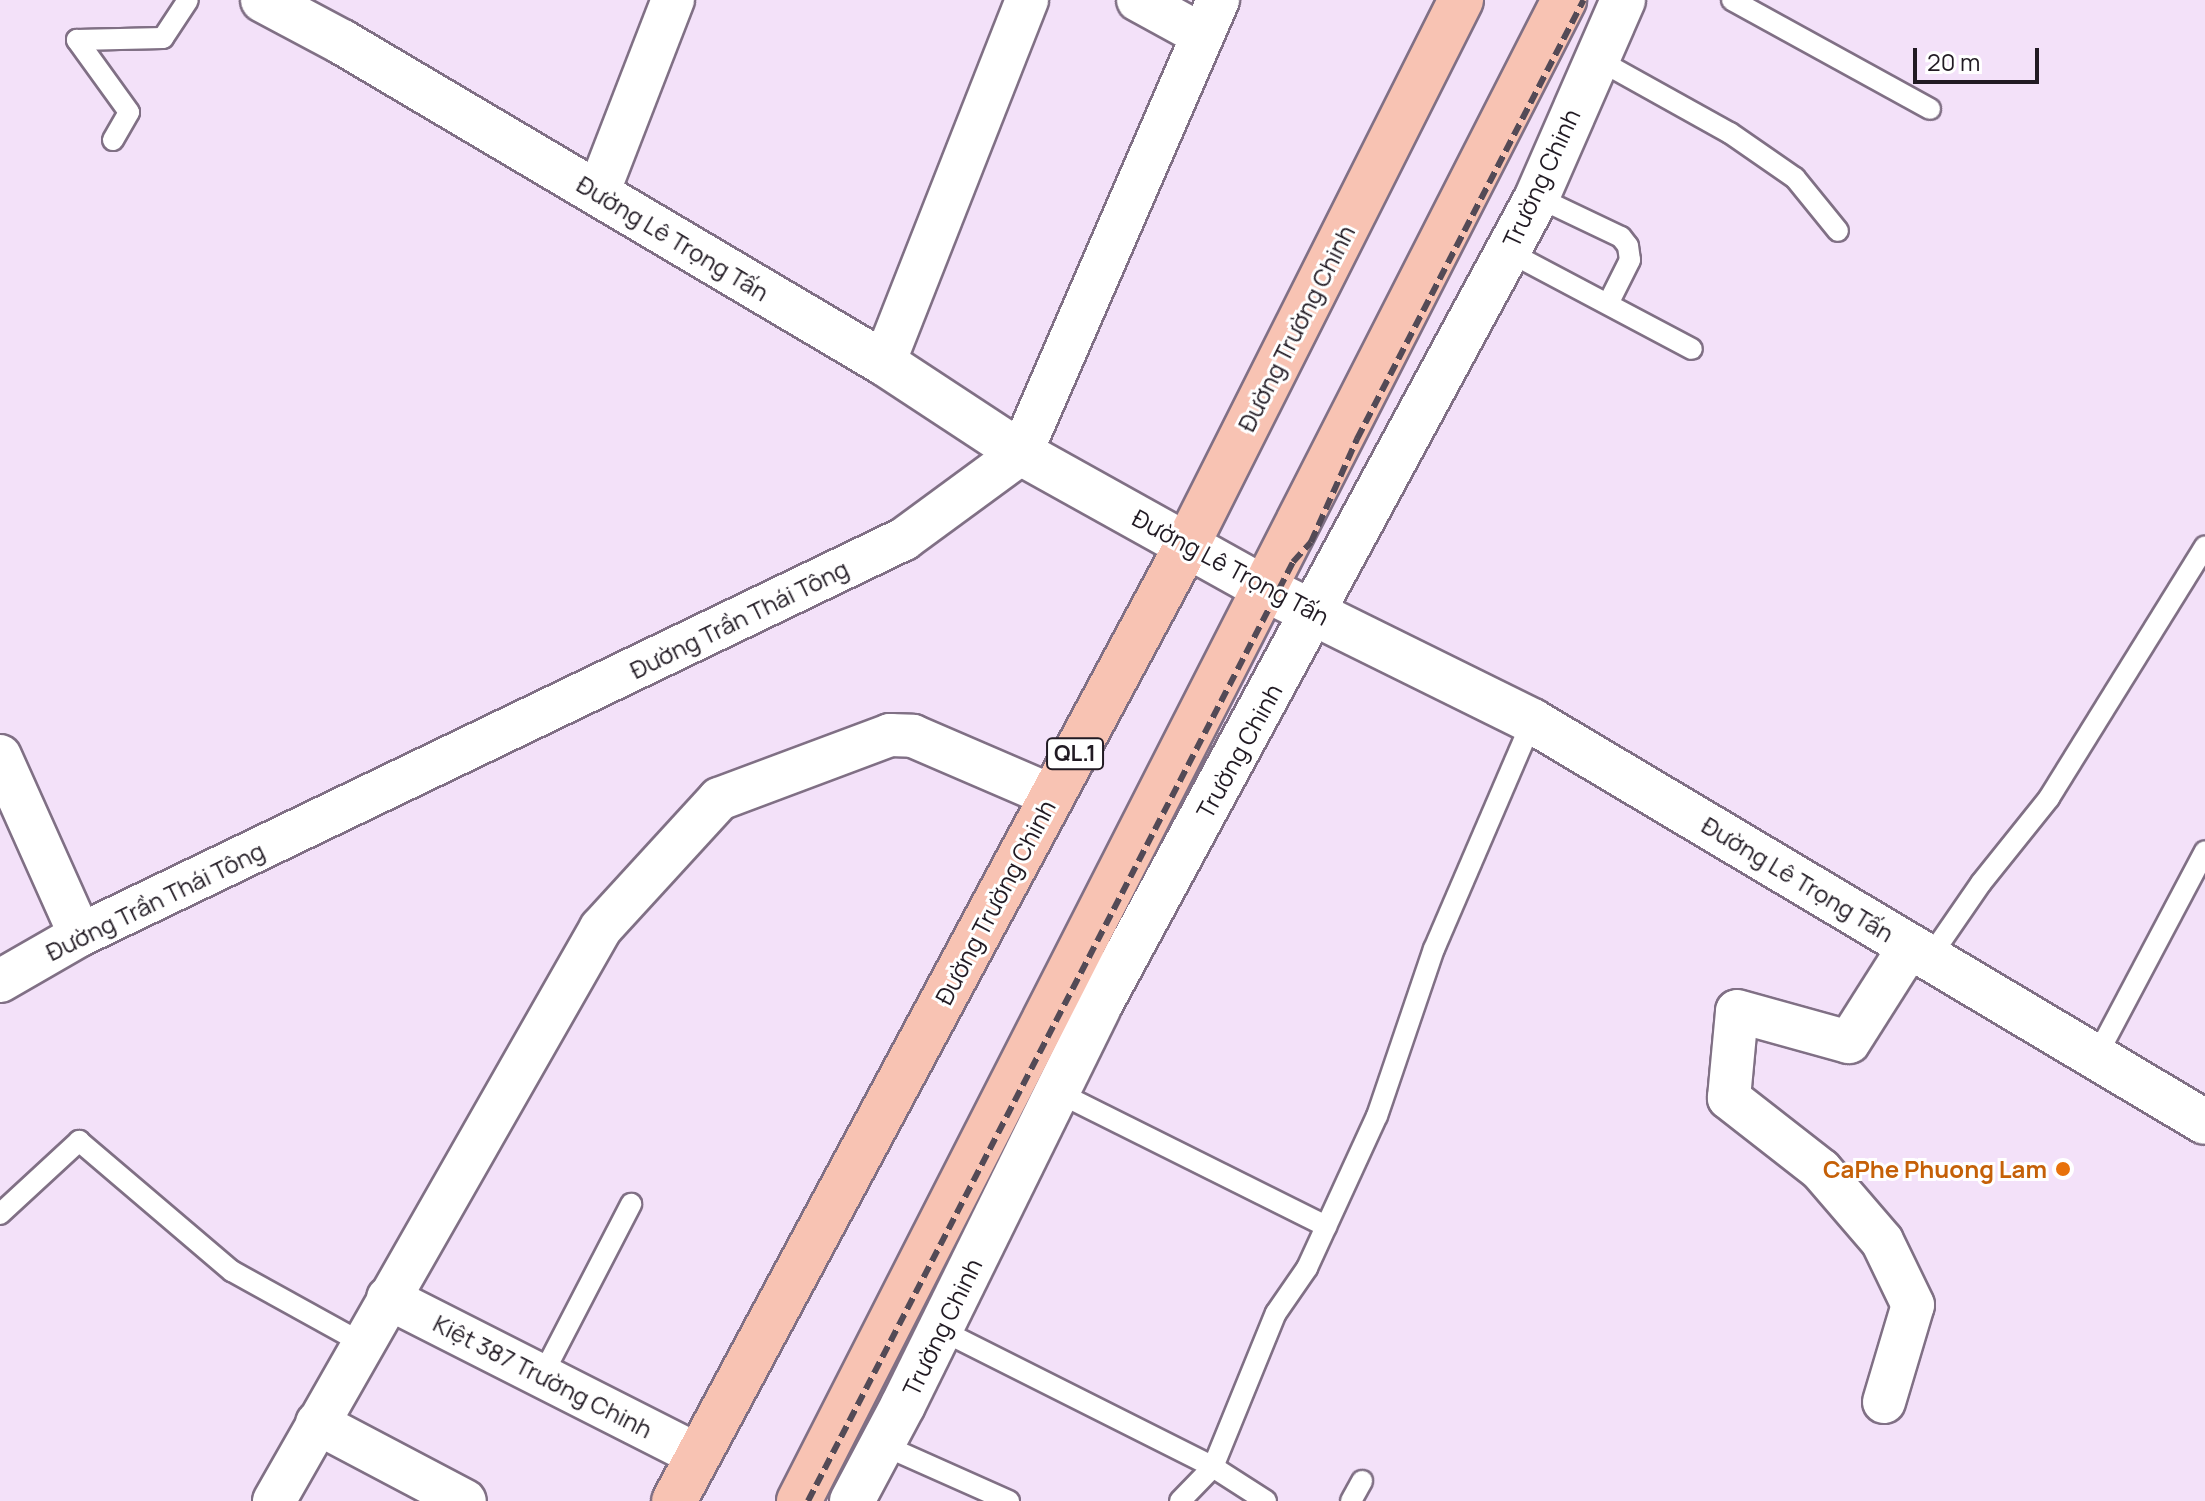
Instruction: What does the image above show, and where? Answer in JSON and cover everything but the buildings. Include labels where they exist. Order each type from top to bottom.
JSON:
[{"type":"highway","name":"Đường Trường Chinh","points":[[674,1501],[1187,545],[1461,0]]},
{"type":"highway","points":[[799,1501],[1564,0]]},
{"type":"street","points":[[598,193],[673,0]]},
{"type":"street","points":[[884,363],[1027,0]]},
{"type":"street","points":[[1021,453],[1210,18],[1138,0]]},
{"type":"street","name":"Trường Chinh","points":[[852,1501],[941,1330],[1106,994],[1537,197],[1595,58],[1623,0]]},
{"type":"street","name":"Đường Lê Trọng Tấn","points":[[273,2],[884,363],[1021,453],[1265,589],[1532,721],[2205,1122]]},
{"type":"street","name":"Đường Trần Thái Tông","points":[[0,981],[80,935],[904,539],[1021,453]]},
{"type":"street","points":[[274,1501],[601,928],[719,799],[890,735],[913,736],[1052,796]]},
{"type":"street","points":[[0,756],[80,935]]},
{"type":"street","points":[[1884,1402],[1913,1305],[1882,1241],[1821,1170],[1729,1098],[1737,1011],[1849,1042],[1920,952]]},
{"type":"street","name":"Kiệt 387 Trường Chinh","points":[[388,1298],[698,1455]]},
{"type":"street","points":[[317,1423],[465,1501]]},
{"type":"lane","points":[[113,140],[129,112],[77,40],[163,38],[188,0]]},
{"type":"lane","points":[[1732,0],[1930,109]]},
{"type":"lane","points":[[1595,58],[1730,133],[1795,178],[1838,231]]},
{"type":"lane","points":[[1537,197],[1621,237],[1628,246],[1630,260],[1608,304]]},
{"type":"lane","points":[[1507,251],[1692,349]]},
{"type":"lane","points":[[1920,952],[1981,883],[2049,798],[2205,546]]},
{"type":"lane","points":[[1180,1501],[1213,1467],[1276,1313],[1307,1268],[1377,1116],[1434,949],[1532,721]]},
{"type":"lane","points":[[2095,1059],[2205,851]]},
{"type":"lane","points":[[1057,1092],[1326,1226]]},
{"type":"lane","points":[[0,1214],[79,1141],[232,1271],[362,1343]]},
{"type":"lane","points":[[542,1376],[631,1204]]},
{"type":"lane","points":[[941,1330],[1213,1467],[1266,1501]]},
{"type":"lane","points":[[883,1445],[1009,1501]]},
{"type":"lane","points":[[1351,1501],[1362,1481]]},
{"type":"railway","points":[[808,1501],[1293,562],[1311,542],[1357,439],[1584,0]]},
{"type":"place","name":"CaPhe Phuong Lam","points":[[2063,1169]]}]
